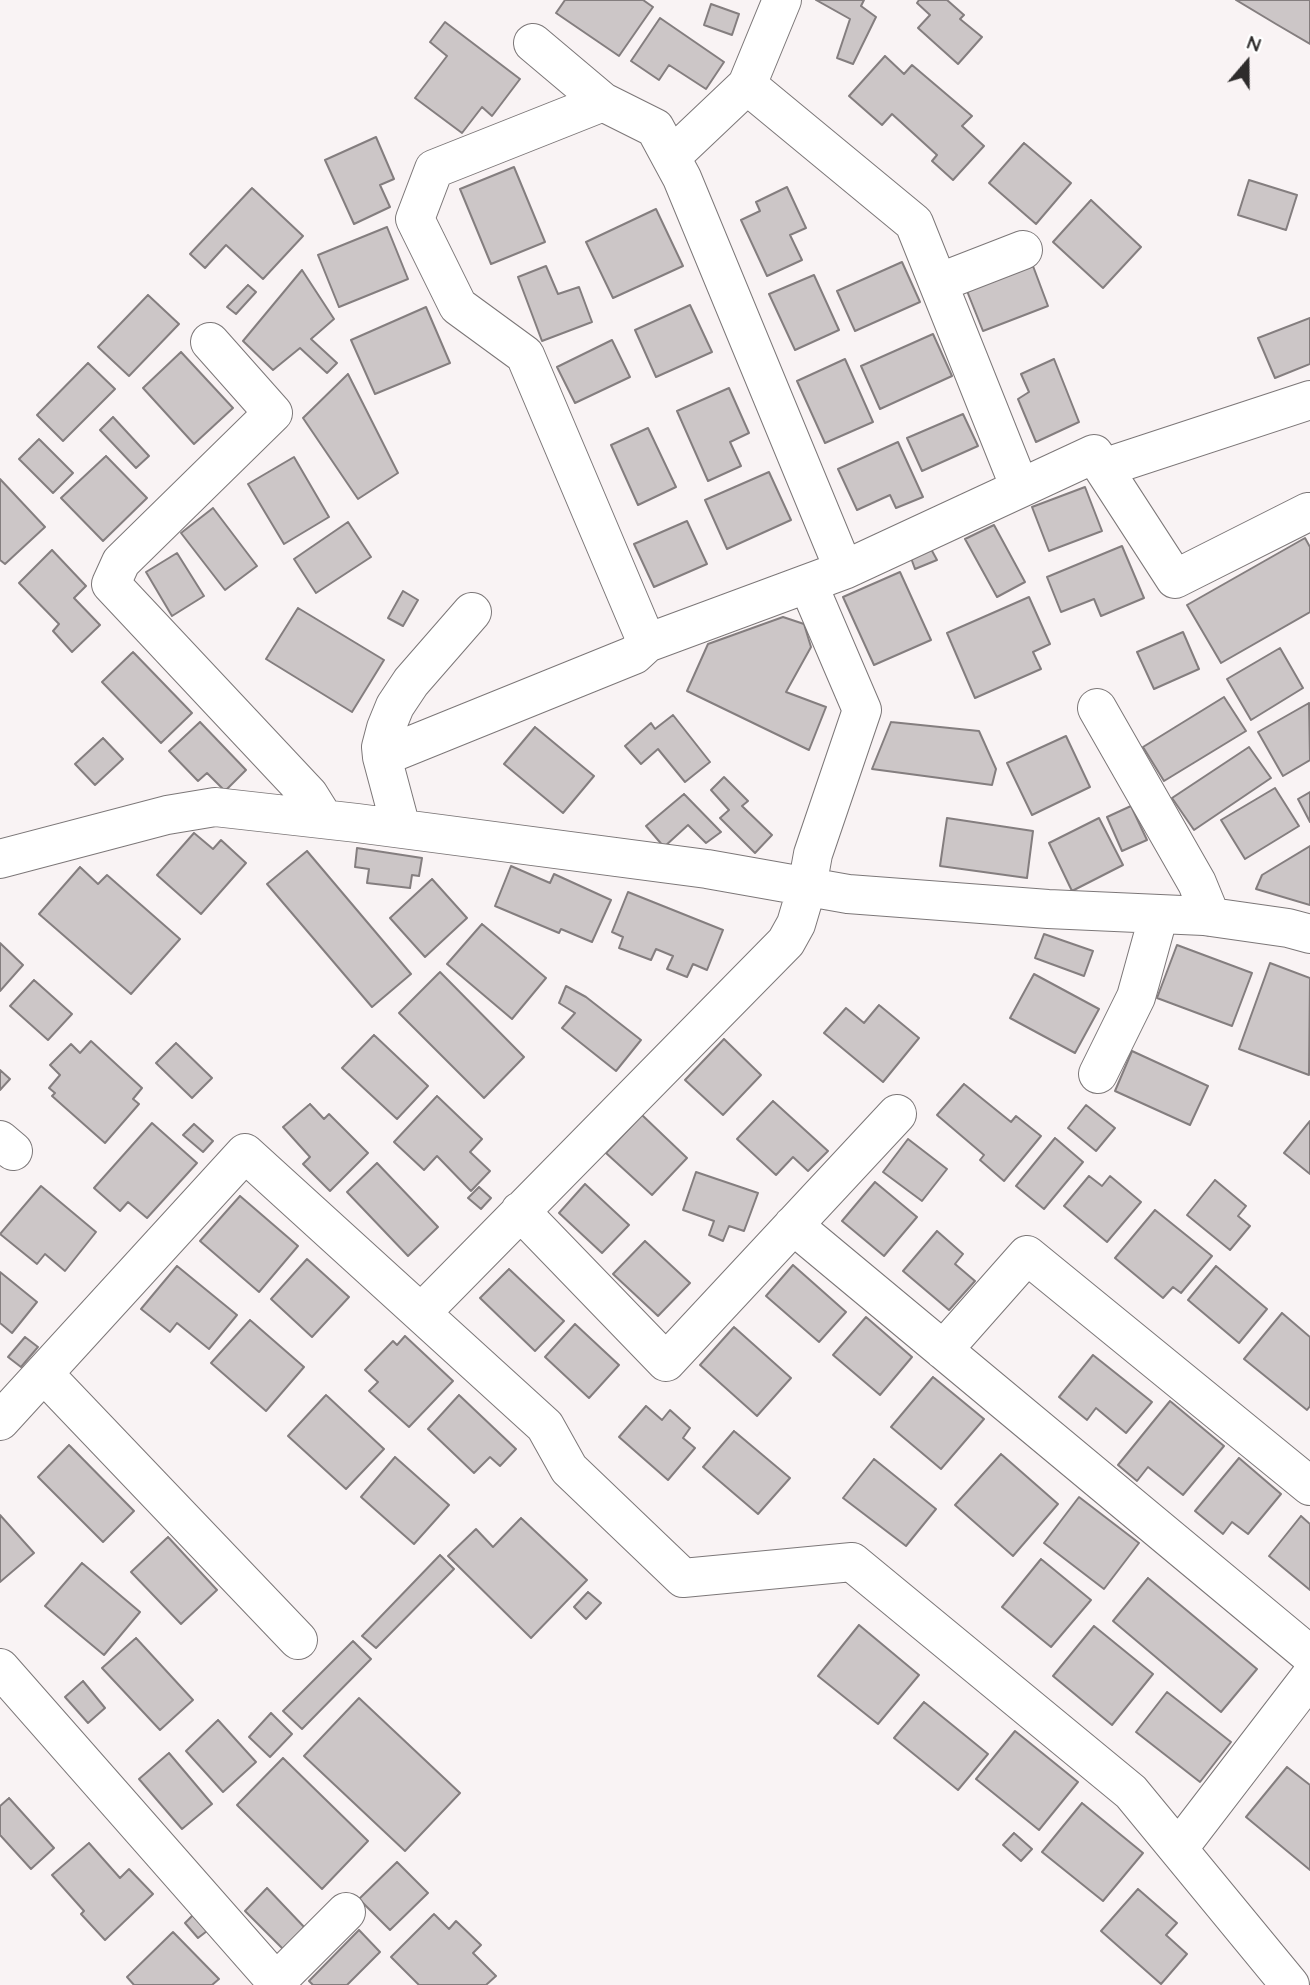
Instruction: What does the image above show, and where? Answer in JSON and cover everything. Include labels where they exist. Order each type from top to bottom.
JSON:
[{"type":"street","points":[[671,157],[747,85],[782,0]]},
{"type":"street","points":[[533,43],[603,102],[656,128],[682,178],[844,570]]},
{"type":"street","points":[[747,85],[915,223],[1020,488]]},
{"type":"street","points":[[603,102],[434,169],[415,219],[458,306],[525,355],[647,643]]},
{"type":"street","points":[[938,283],[1023,250]]},
{"type":"street","points":[[210,342],[274,413],[121,562],[111,584],[309,795],[324,819]]},
{"type":"street","points":[[1103,468],[1310,400]]},
{"type":"street","points":[[383,757],[634,655],[647,643],[844,570],[1094,454],[1175,579],[1308,512]]},
{"type":"street","points":[[421,1314],[786,942],[796,924],[813,854],[862,709],[808,584]]},
{"type":"street","points":[[401,828],[381,747],[386,728],[395,706],[411,682],[472,612]]},
{"type":"street","points":[[1097,708],[1197,883],[1211,917]]},
{"type":"street","points":[[0,859],[167,815],[215,807],[401,828],[707,869],[848,894],[1048,909],[1211,917],[1288,928],[1310,934]]},
{"type":"street","points":[[1098,1074],[1136,997],[1159,914]]},
{"type":"street","points":[[520,1211],[666,1362],[897,1114]]},
{"type":"street","points":[[0,1421],[245,1153],[545,1426],[569,1469],[683,1578],[852,1562],[1131,1792],[1290,1985]]},
{"type":"street","points":[[793,1225],[1310,1655]]},
{"type":"street","points":[[943,1350],[1027,1255],[1310,1486]]},
{"type":"street","points":[[44,1374],[298,1640]]},
{"type":"street","points":[[0,1668],[278,1983],[346,1912]]},
{"type":"street","points":[[1178,1849],[1310,1677]]},
{"type":"building","points":[[565,0],[643,0],[653,7],[619,56],[556,13]]},
{"type":"building","points":[[816,0],[864,0],[861,6],[876,17],[853,64],[837,58],[850,19]]},
{"type":"building","points":[[919,0],[947,0],[964,15],[960,19],[982,37],[958,64],[918,28],[930,15],[917,3]]},
{"type":"building","points":[[1236,0],[1310,0],[1310,44],[1276,24]]},
{"type":"building","points":[[711,4],[739,14],[732,35],[704,25]]},
{"type":"building","points":[[660,18],[724,62],[706,89],[669,65],[659,80],[631,61]]},
{"type":"building","points":[[445,22],[520,79],[492,116],[482,107],[462,133],[415,98],[447,56],[430,42]]},
{"type":"building","points":[[885,56],[904,74],[912,65],[972,116],[962,126],[984,146],[953,180],[932,161],[937,155],[892,114],[882,125],[849,96]]},
{"type":"building","points":[[376,137],[394,179],[380,185],[390,207],[354,224],[325,160]]},
{"type":"building","points":[[1024,143],[1071,183],[1036,224],[989,183]]},
{"type":"building","points":[[514,167],[545,242],[491,264],[460,189]]},
{"type":"building","points":[[1249,180],[1297,195],[1286,230],[1238,215]]},
{"type":"building","points":[[787,187],[806,228],[790,235],[802,260],[767,276],[741,220],[760,211],[756,202]]},
{"type":"building","points":[[252,188],[303,236],[263,279],[226,245],[205,268],[190,254]]},
{"type":"building","points":[[1091,200],[1141,247],[1103,288],[1053,242]]},
{"type":"building","points":[[656,209],[683,266],[613,298],[586,242]]},
{"type":"building","points":[[387,227],[408,279],[339,307],[318,255]]},
{"type":"building","points":[[902,262],[920,302],[855,331],[837,291]]},
{"type":"building","points":[[546,266],[558,294],[579,287],[592,322],[542,341],[518,277]]},
{"type":"building","points":[[1033,266],[1048,306],[983,331],[967,291]]},
{"type":"building","points":[[302,270],[334,319],[311,339],[337,363],[327,373],[300,348],[273,370],[243,341]]},
{"type":"building","points":[[814,275],[839,330],[795,350],[769,294]]},
{"type":"building","points":[[248,285],[256,292],[236,314],[227,307]]},
{"type":"building","points":[[148,295],[179,324],[129,376],[98,347]]},
{"type":"building","points":[[690,305],[712,352],[656,377],[635,330]]},
{"type":"building","points":[[426,307],[450,363],[375,394],[351,340]]},
{"type":"building","points":[[1310,318],[1310,364],[1275,378],[1258,338]]},
{"type":"building","points":[[933,334],[952,376],[880,409],[861,366]]},
{"type":"building","points":[[612,340],[630,377],[575,403],[557,367]]},
{"type":"building","points":[[181,352],[233,408],[194,444],[143,388]]},
{"type":"building","points":[[845,359],[873,422],[825,443],[797,381]]},
{"type":"building","points":[[1054,359],[1079,422],[1036,442],[1018,399],[1029,392],[1021,374]]},
{"type":"building","points":[[88,363],[115,389],[63,441],[37,415]]},
{"type":"building","points":[[348,374],[398,473],[358,499],[303,418]]},
{"type":"building","points":[[729,388],[749,433],[730,442],[741,466],[708,481],[677,411]]},
{"type":"building","points":[[963,414],[978,446],[922,471],[907,438]]},
{"type":"building","points":[[113,417],[149,456],[136,468],[100,430]]},
{"type":"building","points":[[648,428],[676,487],[638,505],[611,445]]},
{"type":"building","points":[[39,439],[73,473],[53,493],[19,459]]},
{"type":"building","points":[[898,442],[923,497],[896,508],[890,495],[857,510],[838,469]]},
{"type":"building","points":[[106,456],[147,498],[103,541],[61,498]]},
{"type":"building","points":[[294,457],[329,517],[284,544],[248,484]]},
{"type":"building","points":[[769,472],[791,520],[727,549],[705,500]]},
{"type":"building","points":[[0,479],[45,527],[5,564],[0,560]]},
{"type":"building","points":[[1085,487],[1102,531],[1049,551],[1032,507]]},
{"type":"building","points":[[213,508],[257,566],[225,590],[181,533]]},
{"type":"building","points":[[687,521],[707,564],[654,587],[634,544]]},
{"type":"building","points":[[348,522],[371,557],[316,593],[294,559]]},
{"type":"building","points":[[994,525],[1025,582],[997,597],[965,539]]},
{"type":"building","points":[[1305,538],[1310,547],[1310,612],[1221,663],[1187,605]]},
{"type":"building","points":[[1122,546],[1144,598],[1101,616],[1094,599],[1061,612],[1047,577]]},
{"type":"building","points":[[931,549],[937,560],[915,569],[911,558]]},
{"type":"building","points":[[52,550],[86,586],[74,598],[100,625],[72,652],[53,631],[59,624],[19,583]]},
{"type":"building","points":[[177,553],[204,596],[172,616],[146,572]]},
{"type":"building","points":[[900,572],[931,640],[874,665],[843,597]]},
{"type":"building","points":[[403,591],[418,600],[403,626],[388,618]]},
{"type":"building","points":[[1029,597],[1050,644],[1033,652],[1041,669],[975,698],[947,633]]},
{"type":"building","points":[[298,608],[384,660],[352,712],[266,659]]},
{"type":"building","points":[[783,617],[804,624],[811,647],[786,692],[826,707],[809,750],[687,691],[708,644]]},
{"type":"building","points":[[1183,632],[1199,669],[1154,689],[1137,652]]},
{"type":"building","points":[[1280,648],[1303,688],[1251,720],[1227,679]]},
{"type":"building","points":[[133,652],[192,713],[161,743],[102,682]]},
{"type":"building","points":[[1224,697],[1246,731],[1164,781],[1143,747]]},
{"type":"building","points":[[1309,703],[1310,760],[1283,776],[1258,732]]},
{"type":"building","points":[[673,715],[710,762],[685,782],[658,749],[641,764],[625,746],[651,723],[655,729]]},
{"type":"building","points":[[200,722],[246,770],[225,791],[207,773],[198,781],[169,751]]},
{"type":"building","points":[[891,722],[979,731],[996,769],[992,785],[872,769]]},
{"type":"building","points":[[535,727],[594,776],[563,813],[504,764]]},
{"type":"building","points":[[1066,736],[1090,787],[1032,815],[1007,763]]},
{"type":"building","points":[[103,738],[123,759],[95,785],[75,764]]},
{"type":"building","points":[[1249,747],[1271,778],[1194,830],[1172,798]]},
{"type":"building","points":[[724,777],[748,801],[742,806],[772,835],[755,853],[720,818],[729,810],[711,790]]},
{"type":"building","points":[[1275,788],[1299,826],[1245,859],[1221,820]]},
{"type":"building","points":[[1310,792],[1310,822],[1298,799]]},
{"type":"building","points":[[684,794],[721,832],[706,843],[688,825],[664,847],[646,826]]},
{"type":"building","points":[[1131,806],[1147,840],[1122,851],[1107,817]]},
{"type":"building","points":[[947,818],[1033,831],[1027,878],[940,866]]},
{"type":"building","points":[[1099,818],[1123,865],[1072,891],[1049,843]]},
{"type":"building","points":[[194,833],[213,849],[221,840],[246,863],[201,914],[157,875]]},
{"type":"building","points":[[1310,846],[1310,905],[1256,889],[1262,875]]},
{"type":"building","points":[[357,848],[422,858],[419,876],[412,875],[410,888],[367,883],[369,869],[355,867]]},
{"type":"building","points":[[307,851],[411,974],[372,1007],[267,884]]},
{"type":"building","points":[[511,866],[550,883],[554,874],[611,900],[592,942],[561,929],[559,933],[495,906]]},
{"type":"building","points":[[80,867],[98,884],[107,875],[180,939],[131,994],[39,914]]},
{"type":"building","points":[[432,879],[467,918],[425,957],[390,918]]},
{"type":"building","points":[[628,892],[723,930],[707,970],[693,964],[687,977],[667,969],[673,956],[656,949],[651,960],[619,948],[623,937],[612,932]]},
{"type":"building","points":[[482,924],[546,978],[512,1019],[447,964]]},
{"type":"building","points":[[1044,934],[1093,951],[1084,976],[1035,958]]},
{"type":"building","points":[[0,943],[23,965],[0,991]]},
{"type":"building","points":[[1177,945],[1252,973],[1232,1026],[1157,998]]},
{"type":"building","points":[[1270,963],[1310,978],[1309,1075],[1239,1049]]},
{"type":"building","points":[[440,972],[524,1057],[484,1098],[399,1013]]},
{"type":"building","points":[[1034,974],[1099,1009],[1075,1053],[1010,1018]]},
{"type":"building","points":[[34,980],[72,1014],[48,1040],[10,1006]]},
{"type":"building","points":[[566,986],[586,997],[641,1040],[616,1071],[562,1028],[575,1013],[559,1003]]},
{"type":"building","points":[[879,1005],[919,1038],[883,1082],[824,1033],[846,1008],[864,1023]]},
{"type":"building","points":[[374,1035],[428,1086],[397,1119],[342,1068]]},
{"type":"building","points":[[724,1039],[761,1075],[723,1115],[685,1080]]},
{"type":"building","points":[[91,1041],[142,1088],[133,1099],[139,1104],[105,1143],[52,1096],[55,1093],[49,1088],[60,1075],[50,1065],[71,1044],[80,1053]]},
{"type":"building","points":[[176,1043],[212,1078],[192,1098],[156,1063]]},
{"type":"building","points":[[1132,1051],[1208,1086],[1190,1125],[1115,1091]]},
{"type":"building","points":[[0,1070],[10,1079],[0,1090]]},
{"type":"building","points":[[964,1084],[1011,1122],[1016,1116],[1041,1136],[1004,1181],[980,1160],[984,1155],[937,1115]]},
{"type":"building","points":[[437,1096],[482,1139],[470,1152],[490,1171],[471,1191],[437,1156],[424,1170],[394,1142]]},
{"type":"building","points":[[773,1101],[828,1151],[808,1171],[793,1157],[776,1175],[737,1139]]},
{"type":"building","points":[[310,1104],[324,1119],[329,1114],[368,1153],[330,1191],[303,1164],[310,1157],[283,1127]]},
{"type":"building","points":[[1086,1105],[1115,1128],[1096,1151],[1068,1128]]},
{"type":"building","points":[[642,1115],[687,1158],[652,1195],[606,1153]]},
{"type":"building","points":[[1310,1121],[1310,1174],[1284,1153]]},
{"type":"building","points":[[152,1123],[197,1163],[147,1218],[128,1202],[120,1211],[94,1188]]},
{"type":"building","points":[[194,1124],[213,1141],[203,1152],[183,1135]]},
{"type":"building","points":[[1055,1138],[1083,1162],[1044,1209],[1016,1186]]},
{"type":"building","points":[[908,1139],[947,1169],[922,1201],[883,1172]]},
{"type":"building","points":[[377,1163],[438,1227],[408,1256],[347,1192]]},
{"type":"building","points":[[696,1172],[758,1193],[744,1231],[729,1226],[723,1241],[709,1235],[714,1221],[683,1210]]},
{"type":"building","points":[[1089,1176],[1102,1186],[1110,1176],[1141,1202],[1107,1242],[1064,1206]]},
{"type":"building","points":[[1215,1180],[1246,1206],[1238,1216],[1250,1226],[1230,1250],[1187,1215]]},
{"type":"building","points":[[875,1182],[917,1217],[884,1256],[842,1221]]},
{"type":"building","points":[[585,1184],[629,1225],[602,1253],[559,1213]]},
{"type":"building","points":[[41,1186],[96,1232],[65,1271],[45,1254],[37,1264],[0,1234]]},
{"type":"building","points":[[479,1187],[491,1198],[481,1209],[468,1198]]},
{"type":"building","points":[[240,1196],[298,1246],[259,1292],[200,1241]]},
{"type":"building","points":[[1155,1210],[1212,1256],[1181,1293],[1173,1287],[1163,1298],[1115,1258]]},
{"type":"building","points":[[937,1231],[963,1254],[955,1264],[975,1281],[949,1310],[903,1271]]},
{"type":"building","points":[[645,1241],[690,1283],[658,1316],[613,1274]]},
{"type":"building","points":[[307,1259],[349,1297],[312,1337],[271,1299]]},
{"type":"building","points":[[793,1265],[846,1312],[819,1342],[766,1296]]},
{"type":"building","points":[[177,1266],[237,1315],[209,1349],[177,1323],[170,1332],[141,1309]]},
{"type":"building","points":[[1216,1266],[1267,1309],[1239,1343],[1188,1300]]},
{"type":"building","points":[[509,1269],[564,1321],[535,1351],[480,1298]]},
{"type":"building","points":[[0,1272],[37,1302],[12,1333],[0,1323]]},
{"type":"building","points":[[1282,1313],[1310,1337],[1310,1406],[1307,1410],[1244,1359]]},
{"type":"building","points":[[866,1317],[912,1357],[880,1395],[833,1355]]},
{"type":"building","points":[[250,1320],[304,1367],[266,1411],[211,1363]]},
{"type":"building","points":[[575,1324],[619,1365],[589,1398],[545,1357]]},
{"type":"building","points":[[734,1327],[791,1378],[757,1416],[700,1365]]},
{"type":"building","points":[[405,1336],[453,1381],[409,1427],[369,1391],[378,1382],[365,1370],[393,1341],[397,1345]]},
{"type":"building","points":[[25,1337],[38,1347],[21,1367],[8,1357]]},
{"type":"building","points":[[1093,1355],[1152,1402],[1126,1433],[1096,1408],[1087,1420],[1059,1397]]},
{"type":"building","points":[[933,1377],[984,1419],[941,1469],[891,1427]]},
{"type":"building","points":[[326,1395],[384,1449],[346,1489],[288,1436]]},
{"type":"building","points":[[459,1395],[516,1449],[500,1466],[490,1457],[474,1473],[428,1429]]},
{"type":"building","points":[[1170,1401],[1224,1446],[1183,1495],[1148,1467],[1137,1481],[1118,1465]]},
{"type":"building","points":[[646,1406],[662,1420],[670,1410],[690,1428],[683,1438],[695,1448],[668,1480],[619,1437]]},
{"type":"building","points":[[734,1431],[790,1478],[758,1514],[703,1467]]},
{"type":"building","points":[[69,1445],[134,1511],[103,1542],[38,1477]]},
{"type":"building","points":[[1001,1454],[1058,1504],[1013,1556],[955,1505]]},
{"type":"building","points":[[395,1457],[449,1505],[414,1544],[361,1497]]},
{"type":"building","points":[[1239,1458],[1281,1494],[1248,1534],[1232,1522],[1223,1534],[1195,1511]]},
{"type":"building","points":[[874,1459],[936,1509],[906,1546],[843,1498]]},
{"type":"building","points":[[1079,1497],[1139,1543],[1104,1589],[1044,1543]]},
{"type":"building","points":[[0,1515],[34,1553],[0,1582]]},
{"type":"building","points":[[1301,1516],[1310,1524],[1310,1590],[1269,1556]]},
{"type":"building","points":[[521,1518],[587,1580],[531,1638],[448,1556],[476,1529],[493,1547]]},
{"type":"building","points":[[168,1537],[217,1590],[181,1624],[131,1572]]},
{"type":"building","points":[[440,1555],[454,1569],[376,1648],[362,1636]]},
{"type":"building","points":[[1041,1559],[1091,1600],[1051,1647],[1002,1607]]},
{"type":"building","points":[[82,1563],[140,1612],[104,1655],[45,1606]]},
{"type":"building","points":[[1148,1578],[1257,1669],[1221,1712],[1113,1621]]},
{"type":"building","points":[[588,1592],[601,1603],[586,1619],[574,1607]]},
{"type":"building","points":[[859,1625],[919,1675],[878,1724],[818,1676]]},
{"type":"building","points":[[1094,1626],[1153,1674],[1112,1725],[1053,1676]]},
{"type":"building","points":[[136,1638],[193,1700],[160,1730],[102,1668]]},
{"type":"building","points":[[353,1641],[371,1659],[302,1729],[283,1711]]},
{"type":"building","points":[[83,1681],[105,1708],[88,1723],[65,1697]]},
{"type":"building","points":[[1167,1692],[1231,1742],[1200,1782],[1136,1732]]},
{"type":"building","points":[[359,1698],[460,1793],[405,1851],[304,1756]]},
{"type":"building","points":[[924,1702],[988,1754],[958,1790],[894,1738]]},
{"type":"building","points":[[271,1713],[292,1734],[270,1757],[249,1737]]},
{"type":"building","points":[[218,1720],[256,1762],[223,1792],[186,1751]]},
{"type":"building","points":[[1015,1731],[1078,1782],[1039,1830],[976,1779]]},
{"type":"building","points":[[169,1753],[212,1804],[182,1829],[139,1779]]},
{"type":"building","points":[[283,1758],[368,1841],[322,1889],[237,1805]]},
{"type":"building","points":[[1287,1767],[1310,1785],[1310,1870],[1246,1817]]},
{"type":"building","points":[[9,1798],[54,1848],[31,1869],[0,1835],[0,1806]]},
{"type":"building","points":[[1082,1803],[1143,1853],[1103,1901],[1042,1852]]},
{"type":"building","points":[[1014,1833],[1032,1849],[1021,1861],[1003,1845]]},
{"type":"building","points":[[89,1843],[120,1878],[129,1869],[153,1894],[105,1940],[81,1914],[84,1911],[52,1875]]},
{"type":"building","points":[[397,1862],[428,1893],[390,1930],[359,1899]]},
{"type":"building","points":[[267,1888],[306,1929],[285,1951],[245,1911]]},
{"type":"building","points":[[1138,1889],[1177,1923],[1166,1935],[1187,1954],[1161,1984],[1101,1931]]},
{"type":"building","points":[[434,1914],[449,1929],[456,1921],[481,1945],[473,1953],[496,1976],[486,1985],[419,1985],[391,1957]]},
{"type":"building","points":[[193,1915],[207,1931],[198,1938],[185,1923]]},
{"type":"building","points":[[359,1930],[380,1952],[347,1985],[313,1985],[309,1981]]},
{"type":"building","points":[[173,1932],[219,1979],[212,1985],[134,1985],[127,1977]]}]
